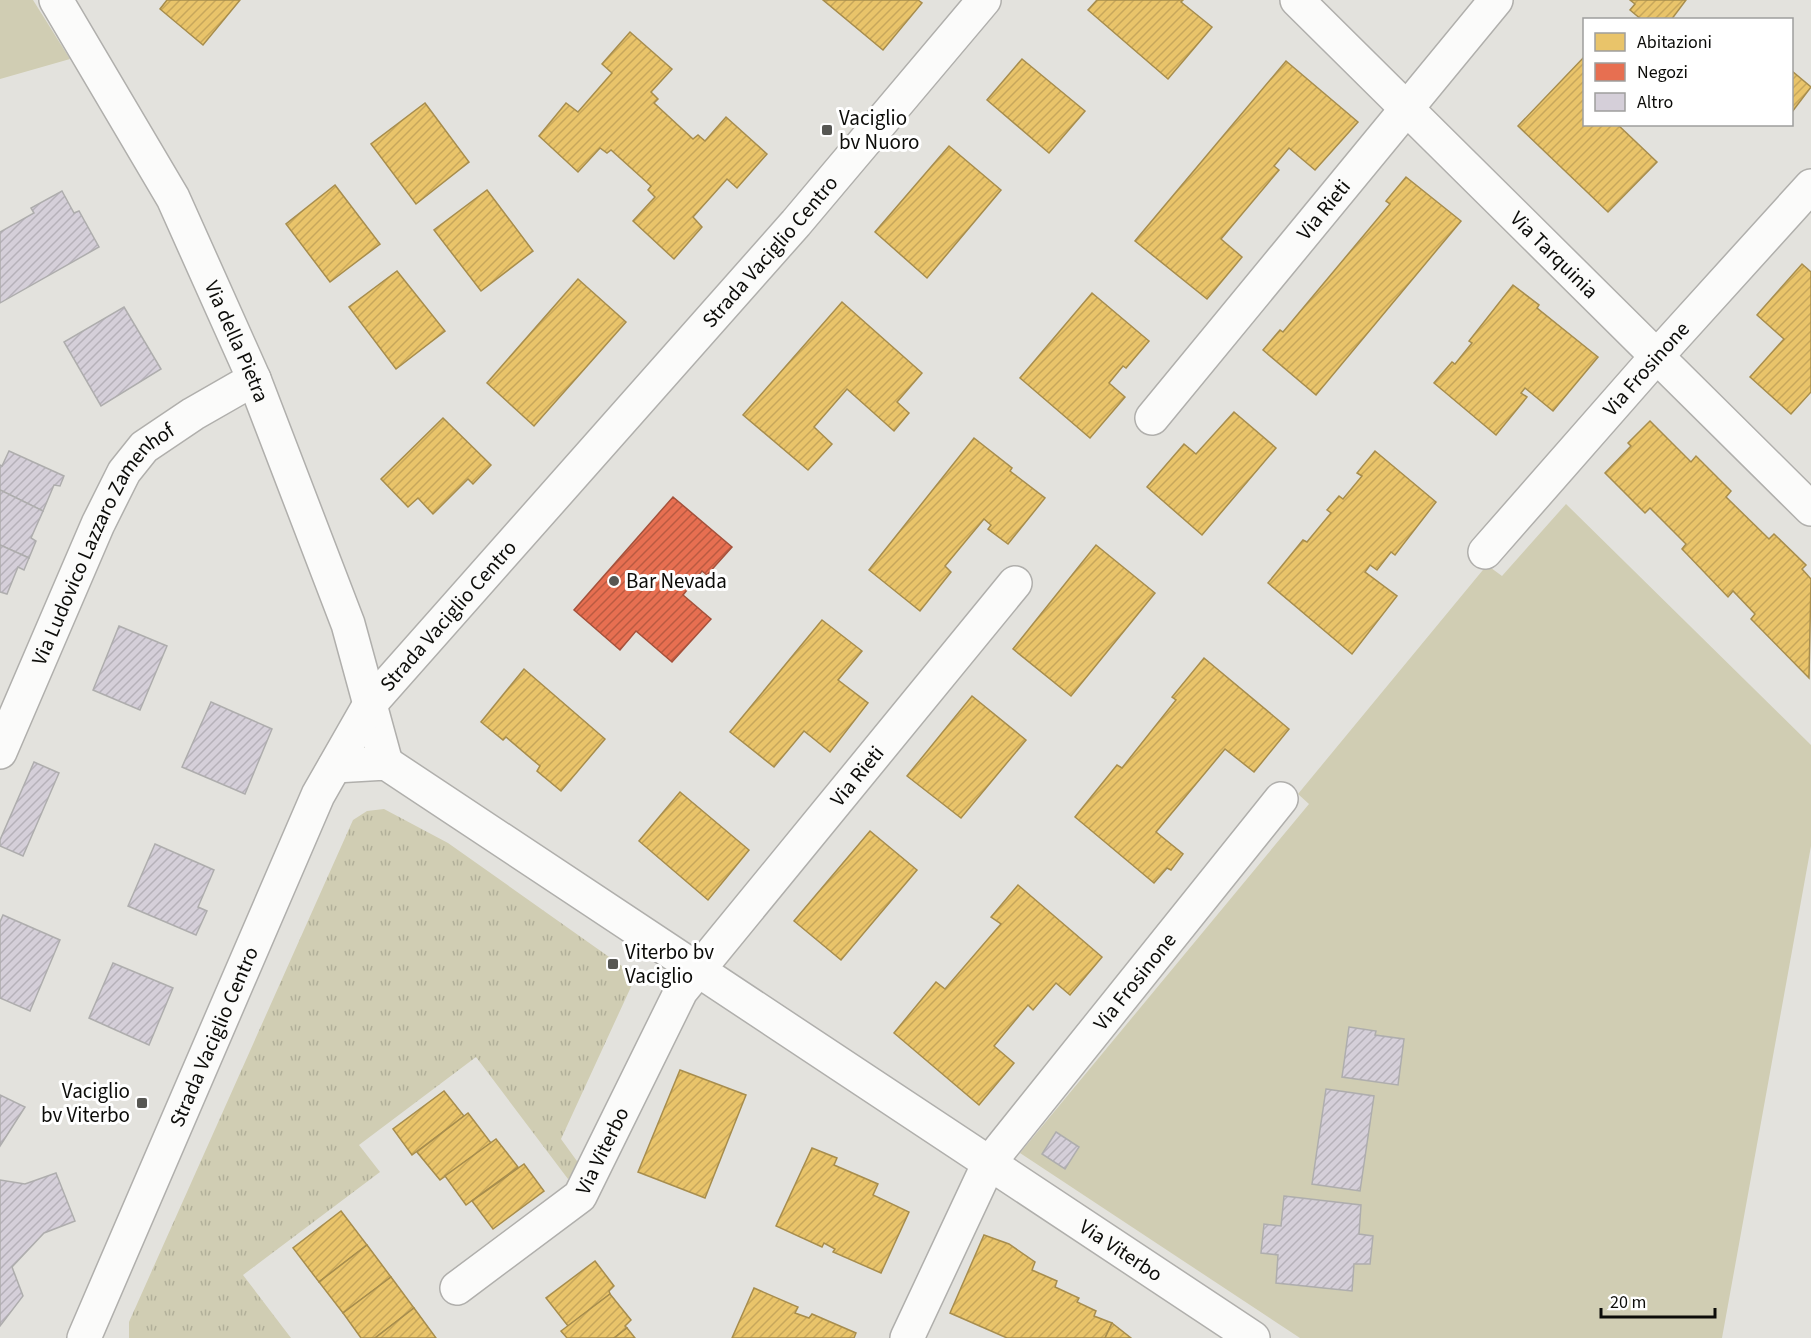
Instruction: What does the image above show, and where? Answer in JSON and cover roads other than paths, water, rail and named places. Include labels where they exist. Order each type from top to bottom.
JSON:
[{"type":"street","name":"Via della Pietra","points":[[56,0],[172,198],[254,379],[348,624],[370,704]]},
{"type":"street","name":"Strada Vaciglio Centro","points":[[84,1338],[318,795],[370,704],[796,223],[984,0]]},
{"type":"street","name":"Via Tarquinia","points":[[1297,0],[1811,509]]},
{"type":"street","name":"Via Rieti","points":[[1152,418],[1496,0]]},
{"type":"street","name":"Via Frosinone","points":[[1485,552],[1657,356],[1811,186]]},
{"type":"street","name":"Via Ludovico Lazzaro Zamenhof","points":[[0,752],[98,524],[124,472],[144,447],[193,414],[254,379]]},
{"type":"street","name":"Via Rieti","points":[[698,970],[1015,584]]},
{"type":"street","points":[[335,766],[386,763],[370,704]]},
{"type":"street","name":"Via Viterbo","points":[[386,763],[1253,1338]]},
{"type":"street","name":"Via Frosinone","points":[[989,1163],[1281,799]]},
{"type":"street","name":"Via Viterbo","points":[[457,1288],[580,1196],[681,991],[698,970]]},
{"type":"street","points":[[907,1338],[989,1163]]},
{"type":"place","name":"Vaciglio bv Nuoro","points":[[827,130]]},
{"type":"place","name":"Bar Nevada","points":[[614,581]]},
{"type":"place","name":"Viterbo bv Vaciglio","points":[[613,964]]},
{"type":"place","name":"Vaciglio bv Viterbo","points":[[142,1103]]}]
